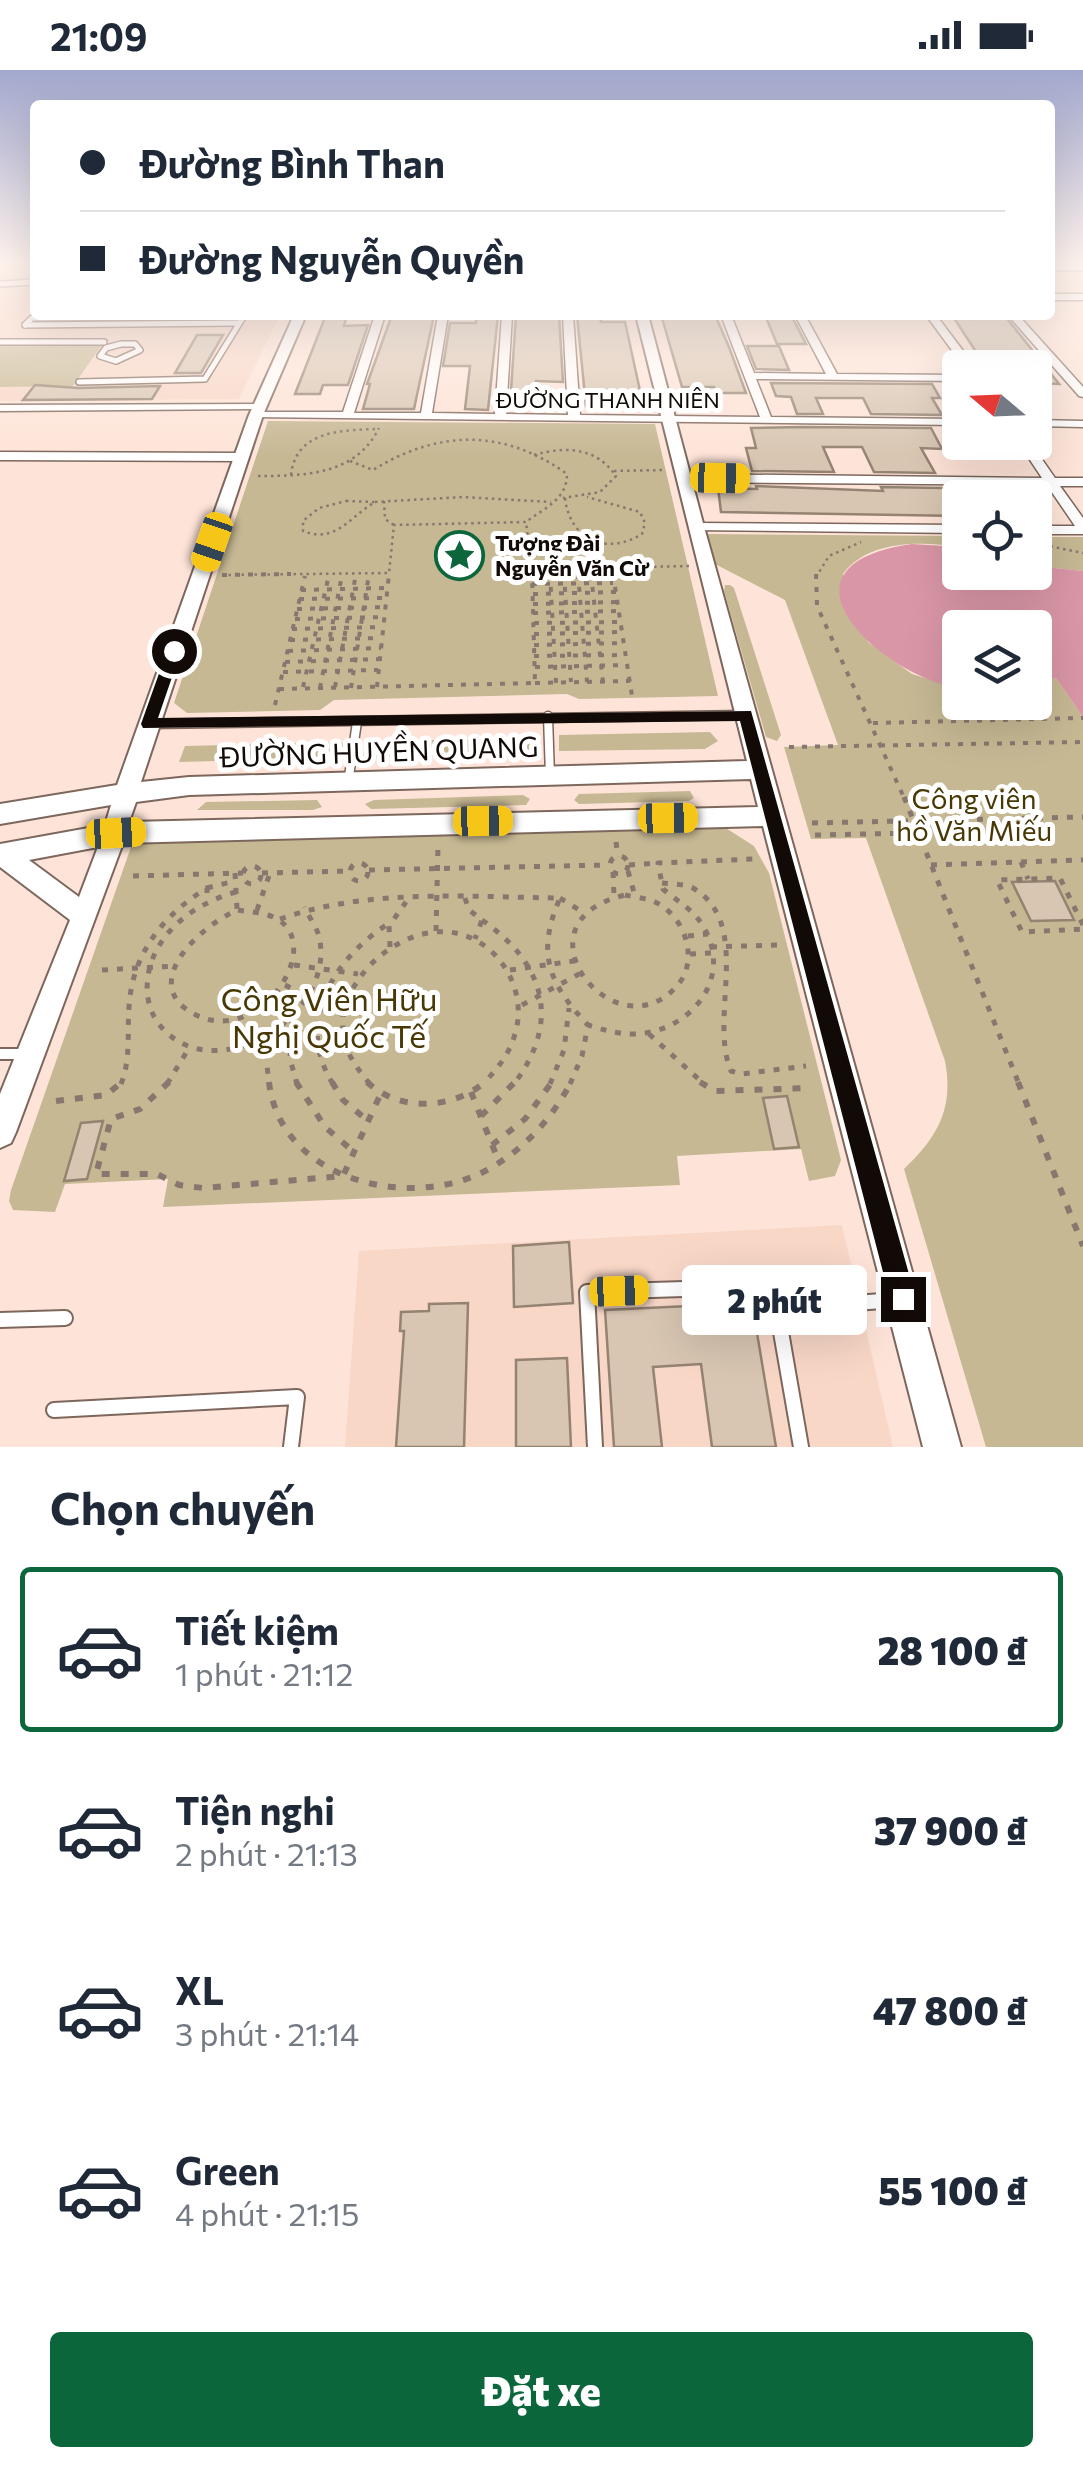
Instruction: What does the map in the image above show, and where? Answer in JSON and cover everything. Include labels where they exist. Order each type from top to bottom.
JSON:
[{"type":"street","points":[[0,1132],[116,833],[148,724],[241,457],[294,328]]},
{"type":"street","points":[[348,416],[376,328]]},
{"type":"street","points":[[426,417],[441,328]]},
{"type":"street","points":[[500,418],[506,328]]},
{"type":"street","points":[[569,328],[574,418]]},
{"type":"street","points":[[646,328],[670,419],[676,474],[762,770],[942,1447]]},
{"type":"street","points":[[731,328],[767,420]]},
{"type":"street","points":[[807,328],[833,377]]},
{"type":"street","points":[[941,328],[957,350]]},
{"type":"street","points":[[1026,328],[1077,380],[1083,394]]},
{"type":"street","points":[[748,376],[942,378]]},
{"type":"street","name":"ĐƯỜNG THANH NIÊN","points":[[0,408],[942,422]]},
{"type":"street","points":[[1052,423],[1083,424]]},
{"type":"street","points":[[0,456],[241,457]]},
{"type":"street","points":[[676,474],[958,480]]},
{"type":"street","points":[[1052,482],[1083,482]]},
{"type":"street","points":[[1052,482],[1083,529]]},
{"type":"street","points":[[694,527],[942,528]]},
{"type":"street","points":[[1052,530],[1083,529]]},
{"type":"street","name":"ĐƯỜNG HUYỀN QUANG","points":[[0,814],[128,792],[189,786],[762,770]]},
{"type":"street","points":[[550,776],[553,820]]},
{"type":"street","points":[[343,824],[348,783]]},
{"type":"street","points":[[2,855],[116,833],[343,824],[774,816]]},
{"type":"street","points":[[2,855],[84,914]]},
{"type":"lane","points":[[70,342],[80,328]]},
{"type":"lane","points":[[79,382],[205,379],[237,328]]},
{"type":"lane","points":[[0,342],[104,342]]},
{"type":"lane","points":[[99,382],[114,361],[134,356],[140,348],[121,344],[100,353],[102,358],[114,361]]},
{"type":"lane","points":[[148,724],[746,715]]},
{"type":"lane","points":[[548,716],[550,776]]},
{"type":"lane","points":[[348,783],[357,722]]},
{"type":"lane","points":[[0,1054],[29,1054]]},
{"type":"lane","points":[[595,1447],[586,1292],[749,1287],[768,1297],[777,1310],[801,1447]]},
{"type":"lane","points":[[777,1310],[903,1299]]},
{"type":"lane","points":[[0,1320],[64,1318]]},
{"type":"lane","points":[[54,1410],[297,1398],[291,1447]]},
{"type":"path","points":[[258,476],[334,468],[350,461],[366,450],[380,421]]},
{"type":"path","points":[[290,475],[292,458],[306,443],[338,432],[379,429]]},
{"type":"path","points":[[350,461],[373,470],[407,450],[447,440],[504,443],[567,474],[564,498],[568,521],[583,538],[607,544],[630,542],[642,534],[644,523],[640,512],[587,497],[564,498],[551,502],[526,522],[394,524],[385,518],[384,500]]},
{"type":"path","points":[[534,455],[554,449],[578,450],[604,460],[616,476],[609,487],[587,497]]},
{"type":"path","points":[[614,472],[676,474]]},
{"type":"path","points":[[376,502],[340,532],[319,536],[303,531],[303,521],[318,507],[343,501],[376,502],[402,496],[461,500],[516,497],[551,502]]},
{"type":"path","points":[[526,522],[532,569],[535,683]]},
{"type":"path","points":[[377,687],[394,524]]},
{"type":"path","points":[[868,540],[832,552],[821,561],[812,584],[817,606],[882,744],[1083,1246]]},
{"type":"path","points":[[1052,546],[1083,553]]},
{"type":"path","points":[[532,569],[692,566]]},
{"type":"path","points":[[564,568],[571,682]]},
{"type":"path","points":[[577,568],[587,682]]},
{"type":"path","points":[[590,568],[603,682]]},
{"type":"path","points":[[612,568],[632,696]]},
{"type":"path","points":[[550,569],[556,682]]},
{"type":"path","points":[[222,576],[390,573]]},
{"type":"path","points":[[320,688],[342,574]]},
{"type":"path","points":[[335,688],[356,574]]},
{"type":"path","points":[[351,688],[369,574]]},
{"type":"path","points":[[302,689],[328,575]]},
{"type":"path","points":[[275,705],[305,576]]},
{"type":"path","points":[[532,584],[615,583]]},
{"type":"path","points":[[301,590],[388,588]]},
{"type":"path","points":[[533,594],[616,592]]},
{"type":"path","points":[[299,599],[386,598]]},
{"type":"path","points":[[533,604],[618,602]]},
{"type":"path","points":[[297,609],[386,607]]},
{"type":"path","points":[[533,613],[619,612]]},
{"type":"path","points":[[295,619],[384,617]]},
{"type":"path","points":[[534,623],[620,622]]},
{"type":"path","points":[[292,630],[383,628]]},
{"type":"path","points":[[534,634],[622,632]]},
{"type":"path","points":[[290,640],[382,638]]},
{"type":"path","points":[[534,645],[624,644]]},
{"type":"path","points":[[288,651],[381,648]]},
{"type":"path","points":[[534,656],[626,654]]},
{"type":"path","points":[[285,662],[380,659]]},
{"type":"path","points":[[534,666],[627,665]]},
{"type":"path","points":[[283,672],[379,670]]},
{"type":"path","points":[[279,690],[630,681]]},
{"type":"path","points":[[873,723],[1083,718]]},
{"type":"path","points":[[789,747],[1083,742]]},
{"type":"path","points":[[812,823],[1083,817]]},
{"type":"path","points":[[816,835],[918,833]]},
{"type":"path","points":[[616,842],[618,857],[628,867],[635,896]]},
{"type":"path","points":[[436,932],[438,846]]},
{"type":"path","points":[[56,1101],[106,1095],[119,1088],[132,1047],[130,994],[136,968],[160,926],[206,888],[254,866],[262,873],[270,873],[350,871],[360,863],[368,870],[608,865],[618,857]]},
{"type":"path","points":[[612,872],[658,863],[755,859]]},
{"type":"path","points":[[931,865],[1083,860]]},
{"type":"path","points":[[1020,862],[1028,879]]},
{"type":"path","points":[[560,898],[552,918],[547,964],[554,986],[569,1007],[588,1025],[604,1033],[629,1037],[670,1029],[690,1016],[708,984],[712,950],[708,934],[686,904],[668,894],[658,863]]},
{"type":"path","points":[[608,865],[614,896]]},
{"type":"path","points":[[350,871],[357,880],[366,876],[368,870]]},
{"type":"path","points":[[243,873],[242,879],[250,883],[259,880],[262,873]]},
{"type":"path","points":[[257,910],[270,873]]},
{"type":"path","points":[[133,876],[235,877]]},
{"type":"path","points":[[235,877],[238,910]]},
{"type":"path","points":[[1060,878],[1083,927],[1022,932],[997,880],[1028,879],[1060,878]]},
{"type":"path","points":[[662,883],[682,884],[698,893],[720,924],[728,946],[724,1061],[731,1070],[742,1074],[806,1066]]},
{"type":"path","points":[[206,888],[207,902]]},
{"type":"path","points":[[236,892],[207,902],[176,924],[150,967],[147,1001],[152,1016],[161,1030],[189,1048],[226,1050],[264,1038],[293,1016],[308,997],[320,969],[319,929],[304,907]]},
{"type":"path","points":[[614,896],[635,896],[672,913],[688,936],[690,954],[688,972],[664,998],[627,1005],[608,1000],[580,974],[574,961],[573,935],[584,913],[614,896]]},
{"type":"path","points":[[465,898],[469,910],[518,948],[531,967],[540,994],[542,1030],[529,1066],[502,1100],[481,1116]]},
{"type":"path","points":[[280,919],[304,907],[465,898],[560,898],[584,913]]},
{"type":"path","points":[[368,1121],[336,1094],[324,1072],[317,1030],[322,1004],[336,971],[357,946],[390,922],[407,900]]},
{"type":"path","points":[[238,910],[257,910],[280,919],[293,939],[294,965],[284,985],[262,1008],[232,1020],[202,1019],[181,1004],[175,992],[175,966],[193,934],[214,918],[238,910]]},
{"type":"path","points":[[474,939],[482,920]]},
{"type":"path","points":[[390,922],[390,947]]},
{"type":"path","points":[[436,932],[474,939],[494,952],[510,970],[520,1006],[516,1038],[506,1059],[471,1092],[430,1105],[409,1104],[380,1093],[358,1072],[349,1055],[344,1016],[360,974],[390,947],[412,936],[436,932]]},
{"type":"path","points":[[688,936],[708,934]]},
{"type":"path","points":[[690,954],[728,946],[778,945]]},
{"type":"path","points":[[510,970],[574,961]]},
{"type":"path","points":[[294,965],[360,974]]},
{"type":"path","points":[[102,970],[175,966]]},
{"type":"path","points":[[520,1006],[580,974]]},
{"type":"path","points":[[284,985],[344,1016]]},
{"type":"path","points":[[492,1145],[526,1118],[550,1086],[567,1041],[569,1007]]},
{"type":"path","points":[[293,1016],[290,1050],[294,1077],[304,1100],[333,1138],[354,1152]]},
{"type":"path","points":[[264,1038],[263,1065],[275,1114],[314,1162],[372,1187],[406,1191],[447,1185],[515,1156],[548,1124],[579,1064],[588,1025]]},
{"type":"path","points":[[649,1034],[694,1078],[715,1091],[811,1088]]},
{"type":"path","points":[[189,1048],[165,1090],[149,1108],[111,1119],[96,1174],[157,1174],[179,1185],[204,1188],[343,1176]]},
{"type":"path","points":[[471,1092],[500,1164]]},
{"type":"path","points":[[343,1176],[380,1093]]},
{"type":"shaded area","points":[[0,328],[274,328],[239,399],[0,401]]},
{"type":"shaded area","points":[[912,544],[942,546],[942,590],[1052,590],[1052,568],[1083,571],[1083,717],[1056,678],[1052,679],[1052,610],[942,610],[942,683],[896,663],[869,642],[849,618],[840,595],[845,573],[868,556]]},
{"type":"shaded area","points":[[842,1225],[893,1447],[345,1447],[359,1251]]},
{"type":"green space","points":[[102,345],[73,386],[0,387],[0,346]]},
{"type":"green space","points":[[268,421],[655,424],[718,696],[579,699],[567,694],[334,700],[320,710],[187,713],[174,703]]},
{"type":"green space","name":"Công viên hồ Văn Miếu","points":[[704,534],[942,536],[942,545],[912,544],[881,549],[866,555],[843,574],[868,642],[912,674],[942,683],[942,720],[1052,720],[1052,679],[1056,678],[1083,717],[1083,1447],[986,1447],[904,1169],[941,1121],[947,1093],[945,1061],[866,838],[811,839],[784,747],[838,745],[785,600],[711,562]]},
{"type":"green space","points":[[1052,537],[1083,537],[1083,571],[1052,568]]},
{"type":"green space","points":[[725,585],[730,585],[781,735],[777,741],[766,737],[724,591]]},
{"type":"green space","points":[[710,732],[718,741],[705,749],[559,751],[559,735]]},
{"type":"green space","points":[[535,737],[536,753],[363,758],[365,742]]},
{"type":"green space","points":[[345,742],[342,758],[179,762],[185,746]]},
{"type":"green space","points":[[690,791],[694,798],[689,801],[579,804],[574,800],[579,794]]},
{"type":"green space","points":[[523,795],[530,799],[526,805],[371,809],[365,804],[374,800]]},
{"type":"green space","points":[[317,800],[322,807],[313,810],[197,810],[206,802]]},
{"type":"green space","name":"Công Viên Hữu Nghị Quốc Tế","points":[[721,825],[754,846],[769,873],[841,1160],[835,1176],[809,1181],[801,1149],[677,1156],[680,1185],[163,1207],[168,1179],[65,1184],[55,1212],[13,1210],[9,1201],[11,1190],[131,847],[151,838]]},
{"type":"building","points":[[321,328],[367,328],[348,385],[323,385],[320,394],[295,394]]},
{"type":"building","points":[[387,328],[431,328],[414,409],[363,409],[367,384]]},
{"type":"building","points":[[449,328],[497,328],[488,410],[465,409],[470,366],[443,366]]},
{"type":"building","points":[[515,328],[560,328],[563,382],[536,381],[535,391],[511,391]]},
{"type":"building","points":[[578,328],[626,328],[644,409],[586,406]]},
{"type":"building","points":[[665,328],[721,328],[746,393],[682,387]]},
{"type":"building","points":[[770,328],[798,328],[806,344],[777,344]]},
{"type":"building","points":[[961,328],[1015,328],[1032,350],[975,350]]},
{"type":"building","points":[[197,335],[223,335],[201,373],[175,373]]},
{"type":"building","points":[[747,346],[779,346],[789,370],[756,369]]},
{"type":"building","points":[[771,383],[932,384],[940,398],[932,398],[942,415],[871,414],[863,398],[816,398],[823,414],[797,414],[791,397],[776,396]]},
{"type":"building","points":[[35,385],[160,386],[152,399],[23,400]]},
{"type":"building","points":[[751,428],[931,428],[942,449],[921,448],[935,473],[874,472],[862,447],[823,447],[834,472],[752,471],[746,448],[756,448]]},
{"type":"building","points":[[756,486],[883,491],[881,487],[942,488],[942,516],[721,512],[718,488],[757,489]]},
{"type":"building","points":[[1055,881],[1074,920],[1031,921],[1012,882]]},
{"type":"building","points":[[787,1096],[799,1147],[774,1149],[763,1098]]},
{"type":"building","points":[[103,1121],[87,1179],[64,1181],[81,1123]]},
{"type":"building","points":[[569,1242],[573,1303],[514,1307],[513,1246]]},
{"type":"building","points":[[468,1303],[464,1447],[396,1447],[404,1331],[400,1331],[401,1312],[429,1311],[429,1304]]},
{"type":"building","points":[[752,1303],[776,1447],[712,1447],[701,1364],[653,1367],[662,1447],[614,1447],[605,1310]]},
{"type":"building","points":[[567,1358],[571,1447],[516,1447],[516,1360]]},
{"type":"place","name":"Tượng Đài Nguyễn Văn Cừ","points":[[460,555]]},
{"type":"route","points":[[174,651],[148,724],[746,715],[903,1299]]}]
